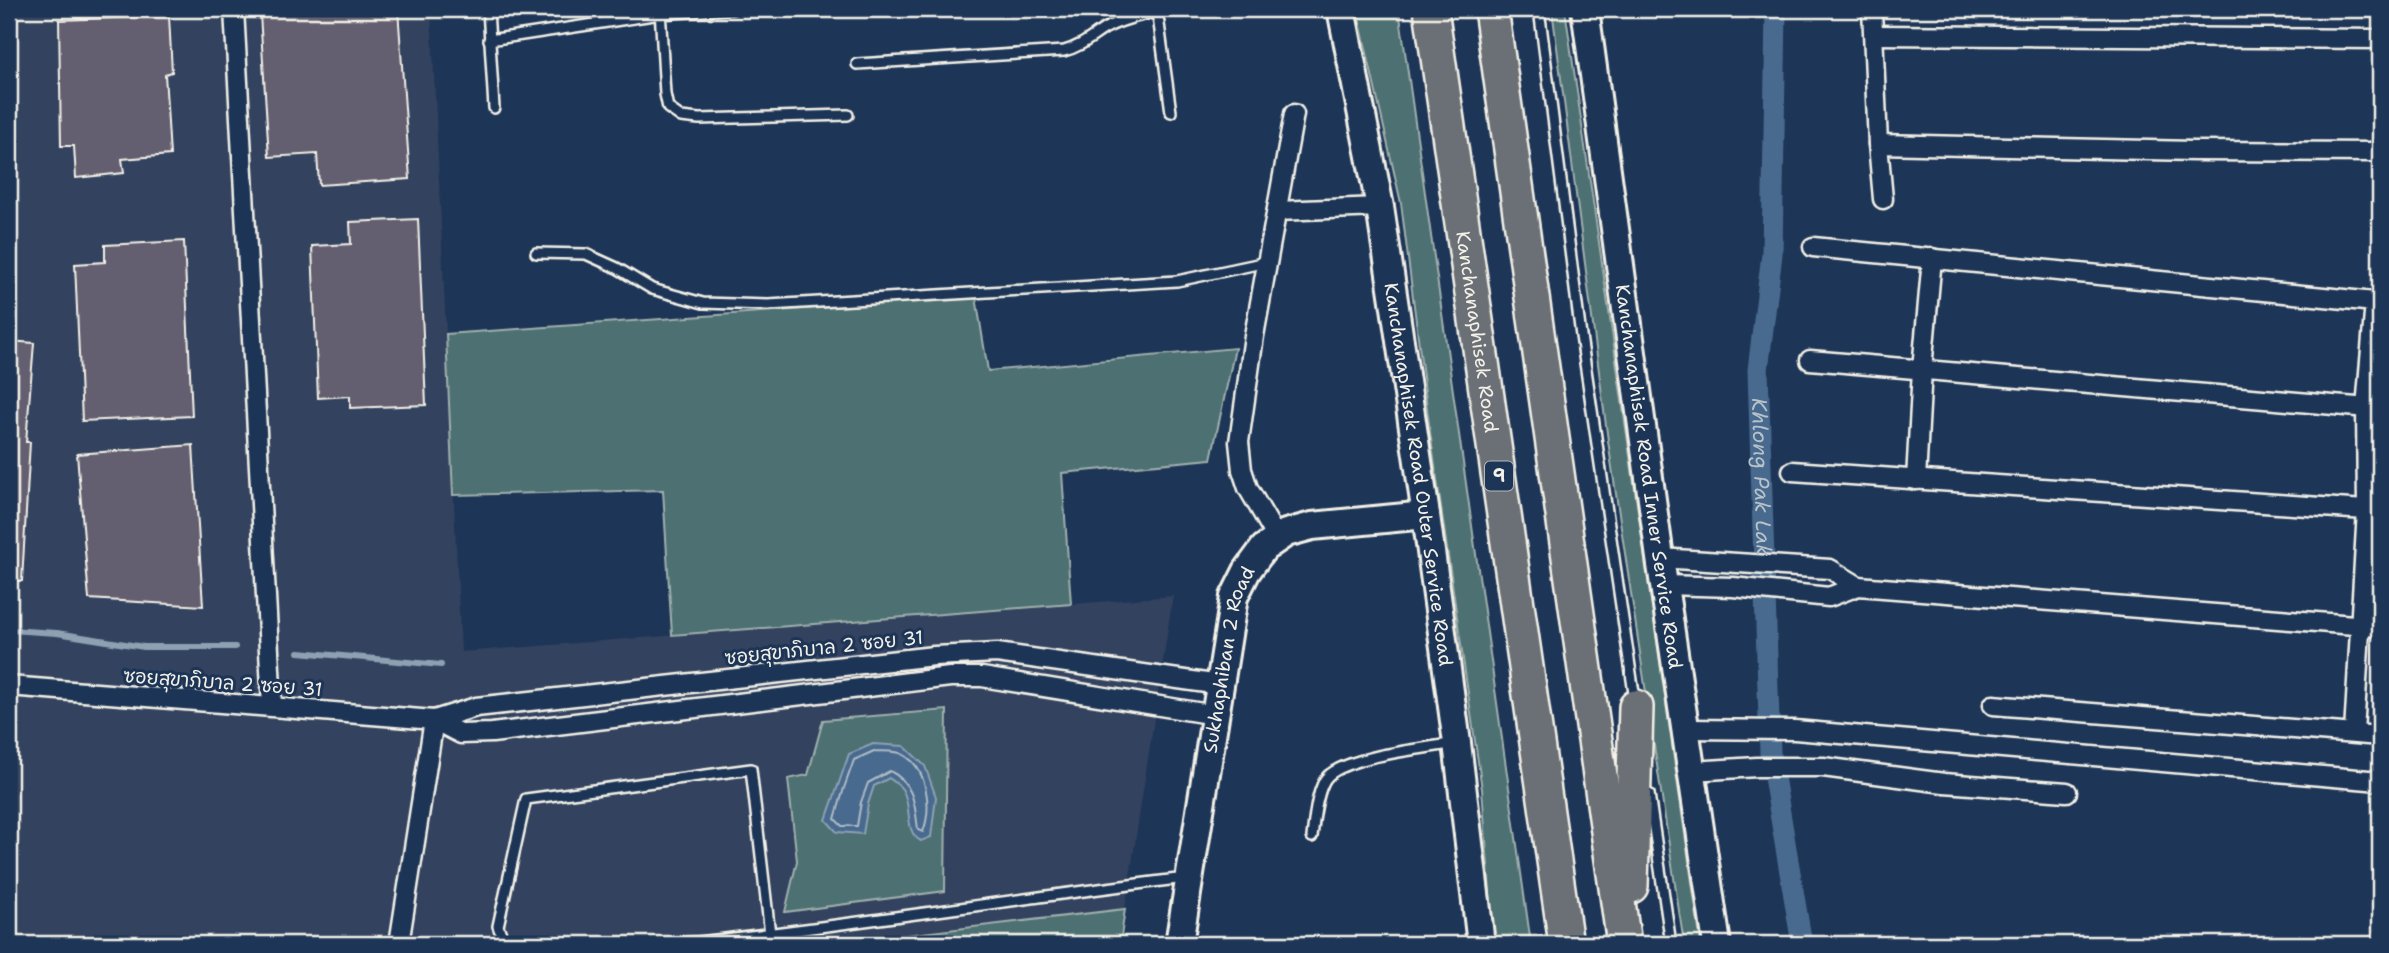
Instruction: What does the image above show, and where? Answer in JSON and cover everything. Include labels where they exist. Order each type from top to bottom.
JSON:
[{"type":"highway","name":"Kanchanaphisek Road","points":[[1431,9],[1566,944]]},
{"type":"highway","points":[[1491,9],[1623,944]]},
{"type":"highway","points":[[1630,944],[1636,707]]},
{"type":"main road","name":"Kanchanaphisek Road Outer Service Road","points":[[1341,9],[1380,207],[1426,515],[1481,944]]},
{"type":"main road","name":"Kanchanaphisek Road Inner Service Road","points":[[1585,9],[1660,558],[1717,944]]},
{"type":"main road","name":"Sukhaphiban 2 Road","points":[[1179,944],[1234,597],[1247,571],[1264,548],[1286,533],[1312,526],[1426,515]]},
{"type":"street","points":[[234,9],[272,706]]},
{"type":"street","points":[[1871,9],[1883,199]]},
{"type":"street","points":[[1874,35],[2380,39]]},
{"type":"street","points":[[1278,538],[1248,488],[1242,470],[1239,442],[1254,336],[1294,114]]},
{"type":"street","points":[[1878,144],[2380,152]]},
{"type":"street","points":[[1277,211],[1380,207]]},
{"type":"street","points":[[1813,247],[2378,302],[2373,408],[2374,511],[2359,625],[2354,733]]},
{"type":"street","points":[[1916,480],[1932,258]]},
{"type":"street","points":[[1810,360],[2373,408]]},
{"type":"street","points":[[1792,471],[2374,511]]},
{"type":"street","points":[[1660,558],[1830,569],[1858,586]]},
{"type":"street","points":[[1664,586],[1733,587],[1829,597],[1858,586],[2380,627]]},
{"type":"street","name":"ซอยสุขาภิบาล 2 ซอย 31","points":[[9,686],[434,720],[476,707],[934,656],[997,653],[1220,685]]},
{"type":"street","points":[[1055,689],[1058,661]]},
{"type":"street","name":"ซอยสุขาภิบาล 2 ซอย 31","points":[[434,720],[461,734],[492,733],[950,677],[982,677],[1215,715]]},
{"type":"street","points":[[1993,705],[2380,736]]},
{"type":"street","points":[[398,944],[434,720]]},
{"type":"street","points":[[1686,729],[1796,730],[2380,781]]},
{"type":"street","points":[[1692,771],[1823,767],[1944,783],[2067,792]]},
{"type":"lane","points":[[488,9],[494,108]]},
{"type":"lane","points":[[489,40],[660,11],[732,9]]},
{"type":"lane","points":[[1539,9],[1581,336],[1646,773]]},
{"type":"lane","points":[[857,64],[1064,51],[1076,48],[1104,29],[1157,10],[1171,111]]},
{"type":"lane","points":[[660,11],[665,94],[668,108],[681,117],[699,119],[848,115]]},
{"type":"lane","points":[[537,254],[586,254],[617,268],[652,289],[703,303],[768,305],[1177,281],[1267,262]]},
{"type":"lane","points":[[1312,837],[1317,801],[1327,776],[1353,762],[1457,743]]},
{"type":"lane","points":[[505,944],[498,926],[526,799],[751,769],[770,934]]},
{"type":"lane","points":[[1647,786],[1671,944]]},
{"type":"lane","points":[[680,944],[1191,878]]},
{"type":"shaded area","points":[[9,9],[431,9],[461,652],[1173,596],[1125,909],[830,944],[9,944]]},
{"type":"green space","points":[[1357,9],[1399,9],[1531,944],[1494,944],[1482,789],[1430,432],[1401,203]]},
{"type":"green space","points":[[1552,9],[1565,9],[1701,944],[1684,944],[1608,441]]},
{"type":"green space","points":[[976,297],[988,371],[1235,348],[1211,459],[1062,473],[1071,604],[672,635],[663,490],[453,495],[446,334]]},
{"type":"green space","points":[[947,710],[945,891],[785,912],[797,861],[788,779],[808,775],[823,720]]},
{"type":"green space","points":[[1125,909],[1120,944],[830,944]]},
{"type":"water","points":[[873,744],[904,746],[925,766],[936,797],[931,837],[921,841],[915,837],[905,795],[889,778],[874,786],[863,834],[837,832],[826,820],[849,754]]},
{"type":"building","points":[[306,9],[398,9],[410,179],[319,185],[317,154],[269,157],[260,14]]},
{"type":"building","points":[[169,16],[172,72],[165,74],[170,155],[122,159],[124,173],[76,178],[74,146],[61,146],[59,20]]},
{"type":"building","points":[[418,219],[426,405],[350,408],[350,396],[318,398],[312,246],[351,244],[350,222]]},
{"type":"building","points":[[184,241],[192,416],[82,421],[75,264],[105,262],[105,245]]},
{"type":"building","points":[[9,341],[34,343],[26,442],[30,442],[22,581],[9,581]]},
{"type":"building","points":[[193,445],[203,606],[89,599],[77,454]]},
{"type":"waterway","name":"Khlong Pak Lak","points":[[1776,9],[1772,254],[1758,370],[1770,753],[1802,944]]},
{"type":"waterway","points":[[9,630],[57,633],[144,647],[235,647]]},
{"type":"waterway","points":[[299,652],[441,665]]}]
